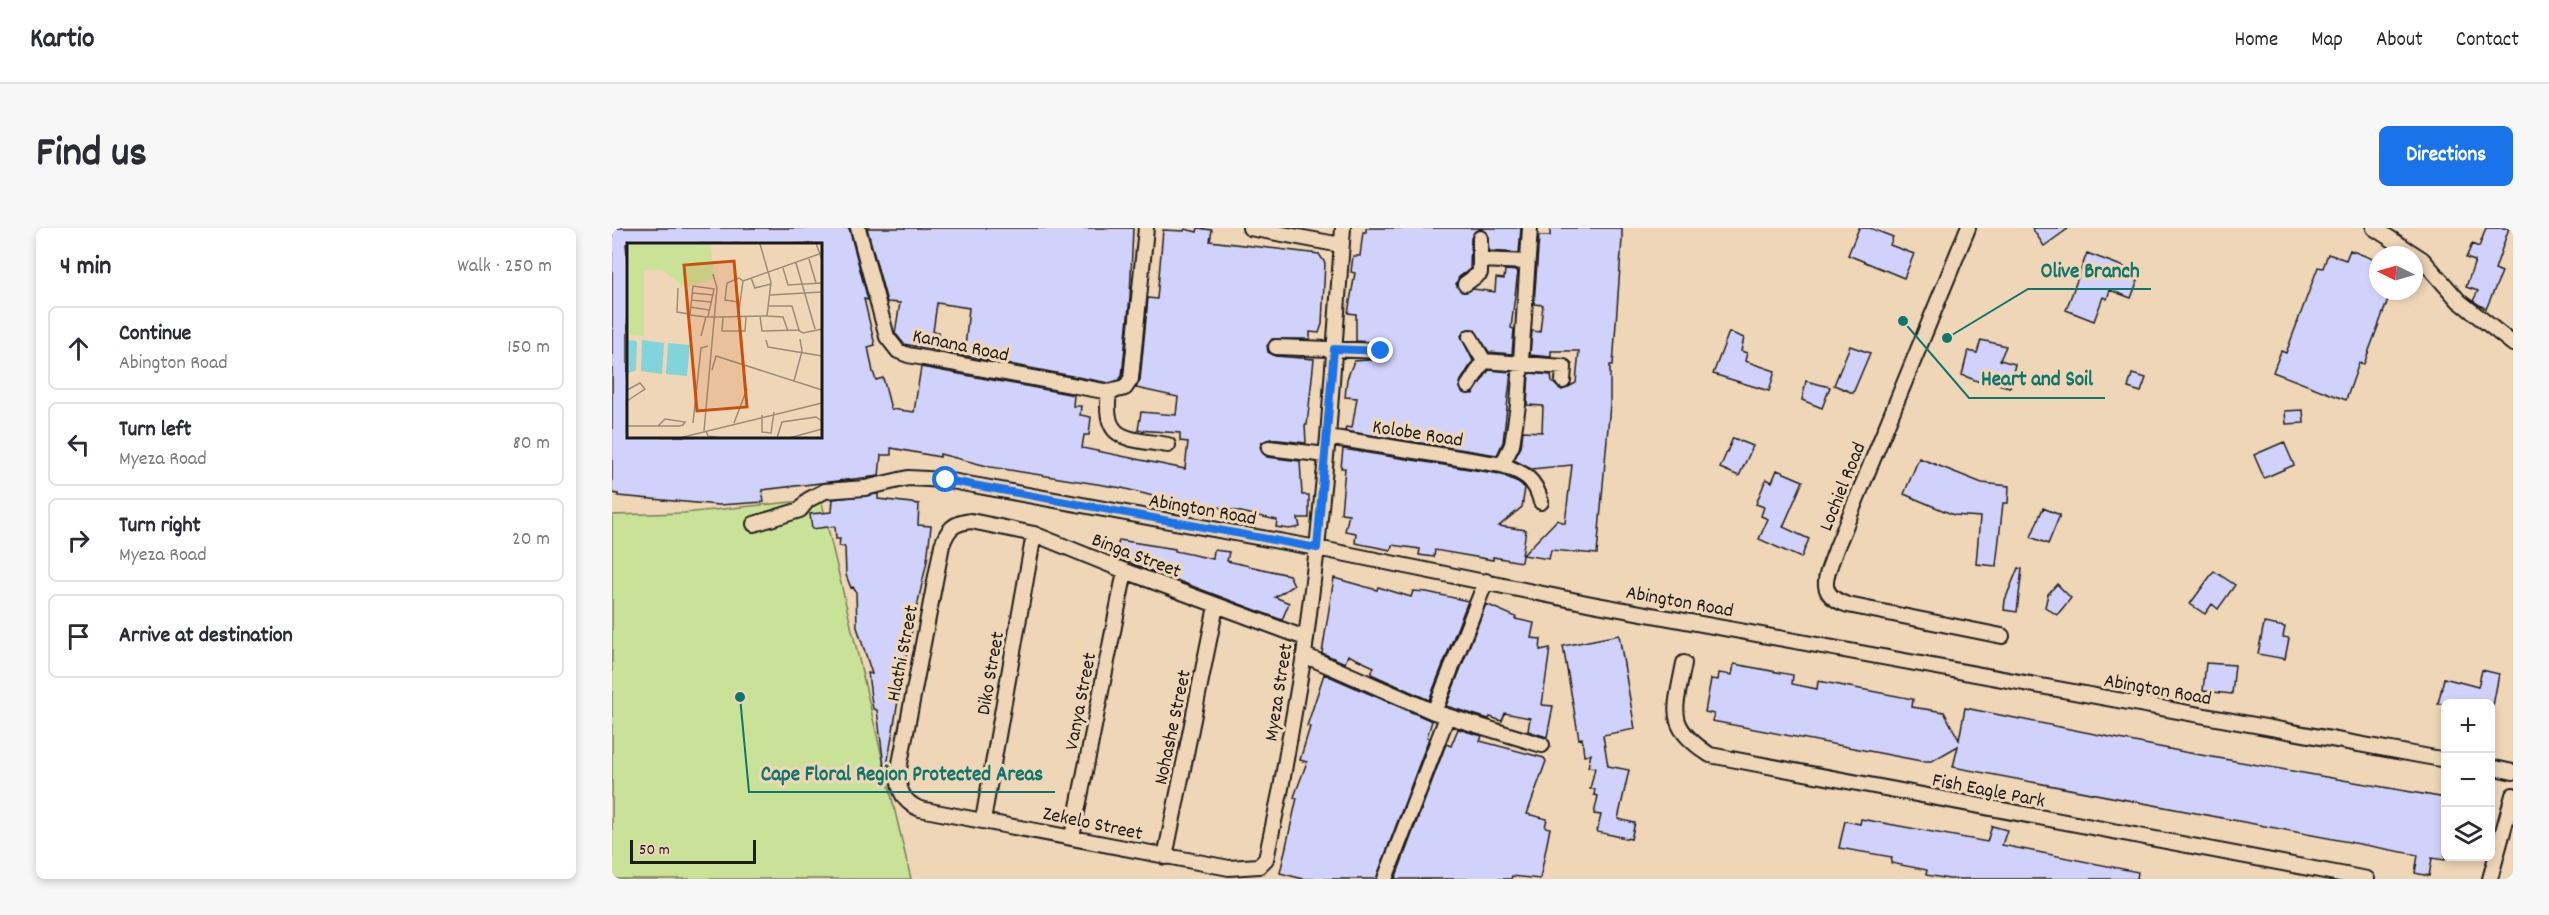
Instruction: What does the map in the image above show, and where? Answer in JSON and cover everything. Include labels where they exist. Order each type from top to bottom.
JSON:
[{"type":"street","name":"Kanana Road","points":[[858,228],[887,337],[898,351],[908,355],[1109,392]]},
{"type":"street","points":[[1146,228],[1131,379],[1125,388],[1109,392],[1106,411],[1114,433],[1122,438],[1168,446]]},
{"type":"street","points":[[1250,228],[1341,245]]},
{"type":"street","name":"Myeza Street","points":[[1271,841],[1304,656],[1317,548],[1328,437],[1343,228]]},
{"type":"street","points":[[1502,465],[1512,445],[1530,228]]},
{"type":"street","name":"Lochiel Road","points":[[1968,228],[1836,549],[1826,579],[1826,589],[1835,601],[1848,605],[2002,636]]},
{"type":"street","points":[[2374,228],[2422,259],[2459,301],[2513,344]]},
{"type":"street","points":[[1465,284],[1479,273],[1480,238]]},
{"type":"street","points":[[1481,260],[1527,262]]},
{"type":"street","points":[[1470,337],[1484,361]]},
{"type":"street","points":[[1276,347],[1381,351]]},
{"type":"street","points":[[1484,361],[1564,368]]},
{"type":"street","points":[[1468,386],[1484,361]]},
{"type":"street","name":"Kolobe Road","points":[[1328,437],[1502,465],[1532,479],[1541,502]]},
{"type":"street","points":[[1269,448],[1326,455]]},
{"type":"street","name":"Abington Road","points":[[754,524],[800,510],[808,500],[825,491],[865,488],[908,478],[946,480],[1317,548],[1592,604],[2441,759]]},
{"type":"street","name":"Binga Street","points":[[952,526],[970,521],[1034,534],[1125,572],[1305,638]]},
{"type":"street","name":"Hlathi Street","points":[[899,790],[898,774],[942,545],[952,526]]},
{"type":"street","name":"Diko Street","points":[[983,820],[1034,534]]},
{"type":"street","name":"Vanya Street","points":[[1072,837],[1125,572]]},
{"type":"street","points":[[1385,879],[1486,581]]},
{"type":"street","name":"Nohashe Street","points":[[1164,857],[1216,606]]},
{"type":"street","points":[[1304,656],[1440,714],[1542,746]]},
{"type":"street","name":"Fish Eagle Park","points":[[1684,663],[1677,703],[1677,725],[1687,740],[1710,755],[2367,879]]},
{"type":"street","points":[[2495,768],[2513,772]]},
{"type":"street","name":"Zekelo Street","points":[[899,790],[904,799],[920,809],[1229,868],[1259,866],[1266,859],[1271,841]]},
{"type":"street","points":[[2490,879],[2513,795]]},
{"type":"green space","points":[[821,499],[911,879],[612,879],[612,515],[684,513]]},
{"type":"building","points":[[612,228],[849,228],[868,300],[864,299],[875,345],[868,347],[873,372],[876,380],[883,378],[891,409],[914,412],[921,367],[1074,395],[1073,406],[1081,406],[1080,415],[1091,417],[1089,435],[1084,435],[1082,448],[1185,469],[1188,442],[1180,441],[1180,433],[1138,430],[1141,412],[1176,415],[1178,397],[1136,388],[1140,380],[1148,298],[1157,299],[1163,230],[1184,231],[1185,229],[1197,232],[1198,228],[1212,230],[1210,241],[1319,254],[1325,263],[1322,324],[1319,333],[1310,332],[1310,339],[1272,339],[1267,346],[1268,352],[1275,356],[1314,359],[1307,425],[1305,425],[1306,443],[1270,439],[1262,442],[1260,447],[1267,457],[1300,461],[1302,495],[1309,495],[1309,518],[1298,518],[1300,527],[1289,529],[1276,527],[1277,520],[1223,508],[1152,498],[1153,496],[1122,488],[991,467],[940,454],[940,457],[891,448],[891,455],[881,455],[879,476],[762,490],[764,502],[719,505],[618,496],[612,493]]},
{"type":"building","points":[[867,228],[1133,228],[1130,297],[1122,376],[1119,380],[1109,383],[904,344],[895,333],[900,303],[887,302]],"holes":[[[937,303],[969,308],[965,348],[939,343],[939,332],[933,332]]]},
{"type":"building","points":[[1366,228],[1521,228],[1519,253],[1489,251],[1487,233],[1481,229],[1475,231],[1471,238],[1470,269],[1459,277],[1456,284],[1462,292],[1473,289],[1495,292],[1496,278],[1504,279],[1505,270],[1518,271],[1511,328],[1514,329],[1512,354],[1489,352],[1474,329],[1465,330],[1461,336],[1473,361],[1460,382],[1463,393],[1473,394],[1489,370],[1511,372],[1503,442],[1497,455],[1345,431],[1346,427],[1352,428],[1357,398],[1345,397],[1347,379],[1354,361],[1385,359],[1390,352],[1385,343],[1356,341],[1356,314],[1348,313],[1355,273],[1351,272],[1353,256],[1360,256],[1363,232],[1366,232]]},
{"type":"building","points":[[1550,228],[1622,228],[1622,239],[1613,365],[1610,365],[1610,404],[1597,554],[1551,550],[1549,559],[1523,555],[1557,520],[1565,523],[1572,465],[1531,469],[1514,460],[1521,447],[1523,431],[1542,432],[1543,406],[1527,405],[1529,373],[1551,375],[1552,382],[1562,390],[1576,383],[1579,351],[1551,351],[1551,357],[1530,355],[1532,331],[1540,332],[1543,305],[1534,304],[1539,236],[1550,236]]},
{"type":"building","points":[[1859,228],[1870,228],[1893,237],[1890,245],[1914,254],[1904,278],[1848,255]]},
{"type":"building","points":[[2032,228],[2069,228],[2044,246]]},
{"type":"building","points":[[2486,228],[2509,228],[2495,269],[2502,272],[2486,309],[2473,301],[2478,291],[2466,287],[2475,261],[2466,258],[2472,244],[2479,247]]},
{"type":"building","points":[[2350,250],[2369,257],[2369,300],[2388,300],[2364,364],[2359,363],[2346,400],[2273,372],[2281,351],[2286,353],[2318,267],[2323,268],[2328,254],[2346,260]]},
{"type":"building","points":[[2087,253],[2132,270],[2129,277],[2138,280],[2131,298],[2110,290],[2107,299],[2103,297],[2094,321],[2066,310]]},
{"type":"building","points":[[1729,332],[1744,338],[1741,351],[1747,353],[1745,361],[1775,371],[1769,391],[1713,374]]},
{"type":"building","points":[[1981,340],[2006,346],[2000,360],[2015,364],[2010,387],[1986,381],[1985,384],[1962,375],[1968,351],[1977,353]]},
{"type":"building","points":[[1850,346],[1870,353],[1853,393],[1834,385]]},
{"type":"building","points":[[2132,374],[2146,378],[2141,392],[2128,388]]},
{"type":"building","points":[[1806,381],[1830,387],[1822,408],[1802,400]]},
{"type":"building","points":[[2303,410],[2304,423],[2286,424],[2285,411]]},
{"type":"building","points":[[1733,438],[1753,446],[1739,476],[1720,468]]},
{"type":"building","points":[[2284,442],[2294,465],[2264,478],[2254,455]]},
{"type":"building","points":[[1343,449],[1500,474],[1518,482],[1525,488],[1522,507],[1499,526],[1526,530],[1521,562],[1493,557],[1493,560],[1435,550],[1434,557],[1419,555],[1420,549],[1392,545],[1391,550],[1355,543],[1356,533],[1345,531],[1349,514],[1341,513],[1345,468],[1341,468]]},
{"type":"building","points":[[1919,458],[1982,483],[2009,486],[2008,503],[2003,503],[1996,566],[1976,564],[1980,517],[1954,515],[1904,494]]},
{"type":"building","points":[[1777,470],[1803,481],[1783,527],[1809,539],[1801,558],[1759,539],[1768,519],[1761,516],[1764,507],[1756,504],[1766,479],[1772,482]]},
{"type":"building","points":[[878,494],[878,499],[919,504],[918,525],[931,526],[927,561],[903,671],[887,766],[884,766],[877,710],[873,709],[871,697],[868,673],[872,674],[857,627],[856,592],[853,587],[851,588],[846,575],[845,547],[839,546],[840,539],[836,539],[835,526],[812,529],[810,514],[832,512],[833,499]]},
{"type":"building","points":[[2043,508],[2060,515],[2048,544],[2031,537]]},
{"type":"building","points":[[1119,540],[1175,549],[1175,551],[1213,559],[1214,550],[1229,552],[1227,561],[1289,575],[1294,585],[1275,597],[1289,603],[1282,620],[1115,557]]},
{"type":"building","points":[[2018,568],[2022,569],[2017,612],[2004,610],[2005,600]]},
{"type":"building","points":[[2214,571],[2235,585],[2218,609],[2212,604],[2205,614],[2190,604]]},
{"type":"building","points":[[1334,578],[1377,590],[1378,587],[1411,597],[1413,591],[1468,601],[1429,700],[1371,674],[1374,667],[1348,655],[1345,663],[1322,653]]},
{"type":"building","points":[[2057,584],[2071,598],[2057,615],[2045,607],[2048,594]]},
{"type":"building","points":[[1486,604],[1516,617],[1515,619],[1534,623],[1531,638],[1541,639],[1540,650],[1550,648],[1542,705],[1553,706],[1547,737],[1528,731],[1530,718],[1505,713],[1502,721],[1446,706]]},
{"type":"building","points":[[2264,623],[2285,627],[2283,637],[2289,638],[2285,659],[2258,654]]},
{"type":"building","points":[[1619,635],[1635,729],[1603,735],[1608,766],[1629,770],[1618,819],[1635,823],[1631,839],[1597,832],[1601,815],[1594,814],[1598,796],[1594,795],[1595,789],[1590,789],[1595,768],[1588,767],[1591,754],[1584,756],[1582,738],[1579,739],[1563,646]]},
{"type":"building","points":[[2206,663],[2235,665],[2232,694],[2203,691]]},
{"type":"building","points":[[1734,664],[1793,675],[1792,684],[1817,689],[1818,681],[1913,699],[1912,707],[1944,712],[1959,740],[1965,708],[2184,752],[2441,797],[2441,859],[2432,858],[2429,876],[2415,873],[2418,855],[1953,767],[1958,746],[1932,761],[1921,761],[1712,721],[1714,714],[1705,712],[1711,679],[1718,680],[1719,673],[1732,675]]},
{"type":"building","points":[[2482,670],[2499,674],[2494,699],[2441,699],[2441,704],[2438,704],[2444,678],[2478,687]]},
{"type":"building","points":[[1324,674],[1432,721],[1427,737],[1429,738],[1376,879],[1303,879],[1280,873],[1297,798],[1294,797],[1307,762],[1300,760],[1310,727],[1307,726]]},
{"type":"building","points":[[1458,729],[1482,736],[1480,741],[1544,758],[1546,761],[1527,814],[1547,819],[1545,827],[1550,828],[1540,879],[1512,876],[1511,879],[1395,879],[1446,744],[1451,746]]},
{"type":"building","points":[[1861,819],[1987,842],[1992,826],[2007,830],[2002,845],[2138,872],[2137,879],[1949,879],[1926,875],[1927,870],[1891,863],[1892,857],[1839,848],[1845,821],[1860,824]]},
{"type":"place","name":"Heart and Soil","points":[[1903,321]]},
{"type":"place","name":"Olive Branch","points":[[1947,338]]},
{"type":"place","name":"Cape Floral Region Protected Areas","points":[[740,697]]},
{"type":"route","points":[[946,480],[1317,548],[1334,349],[1381,351]]}]
